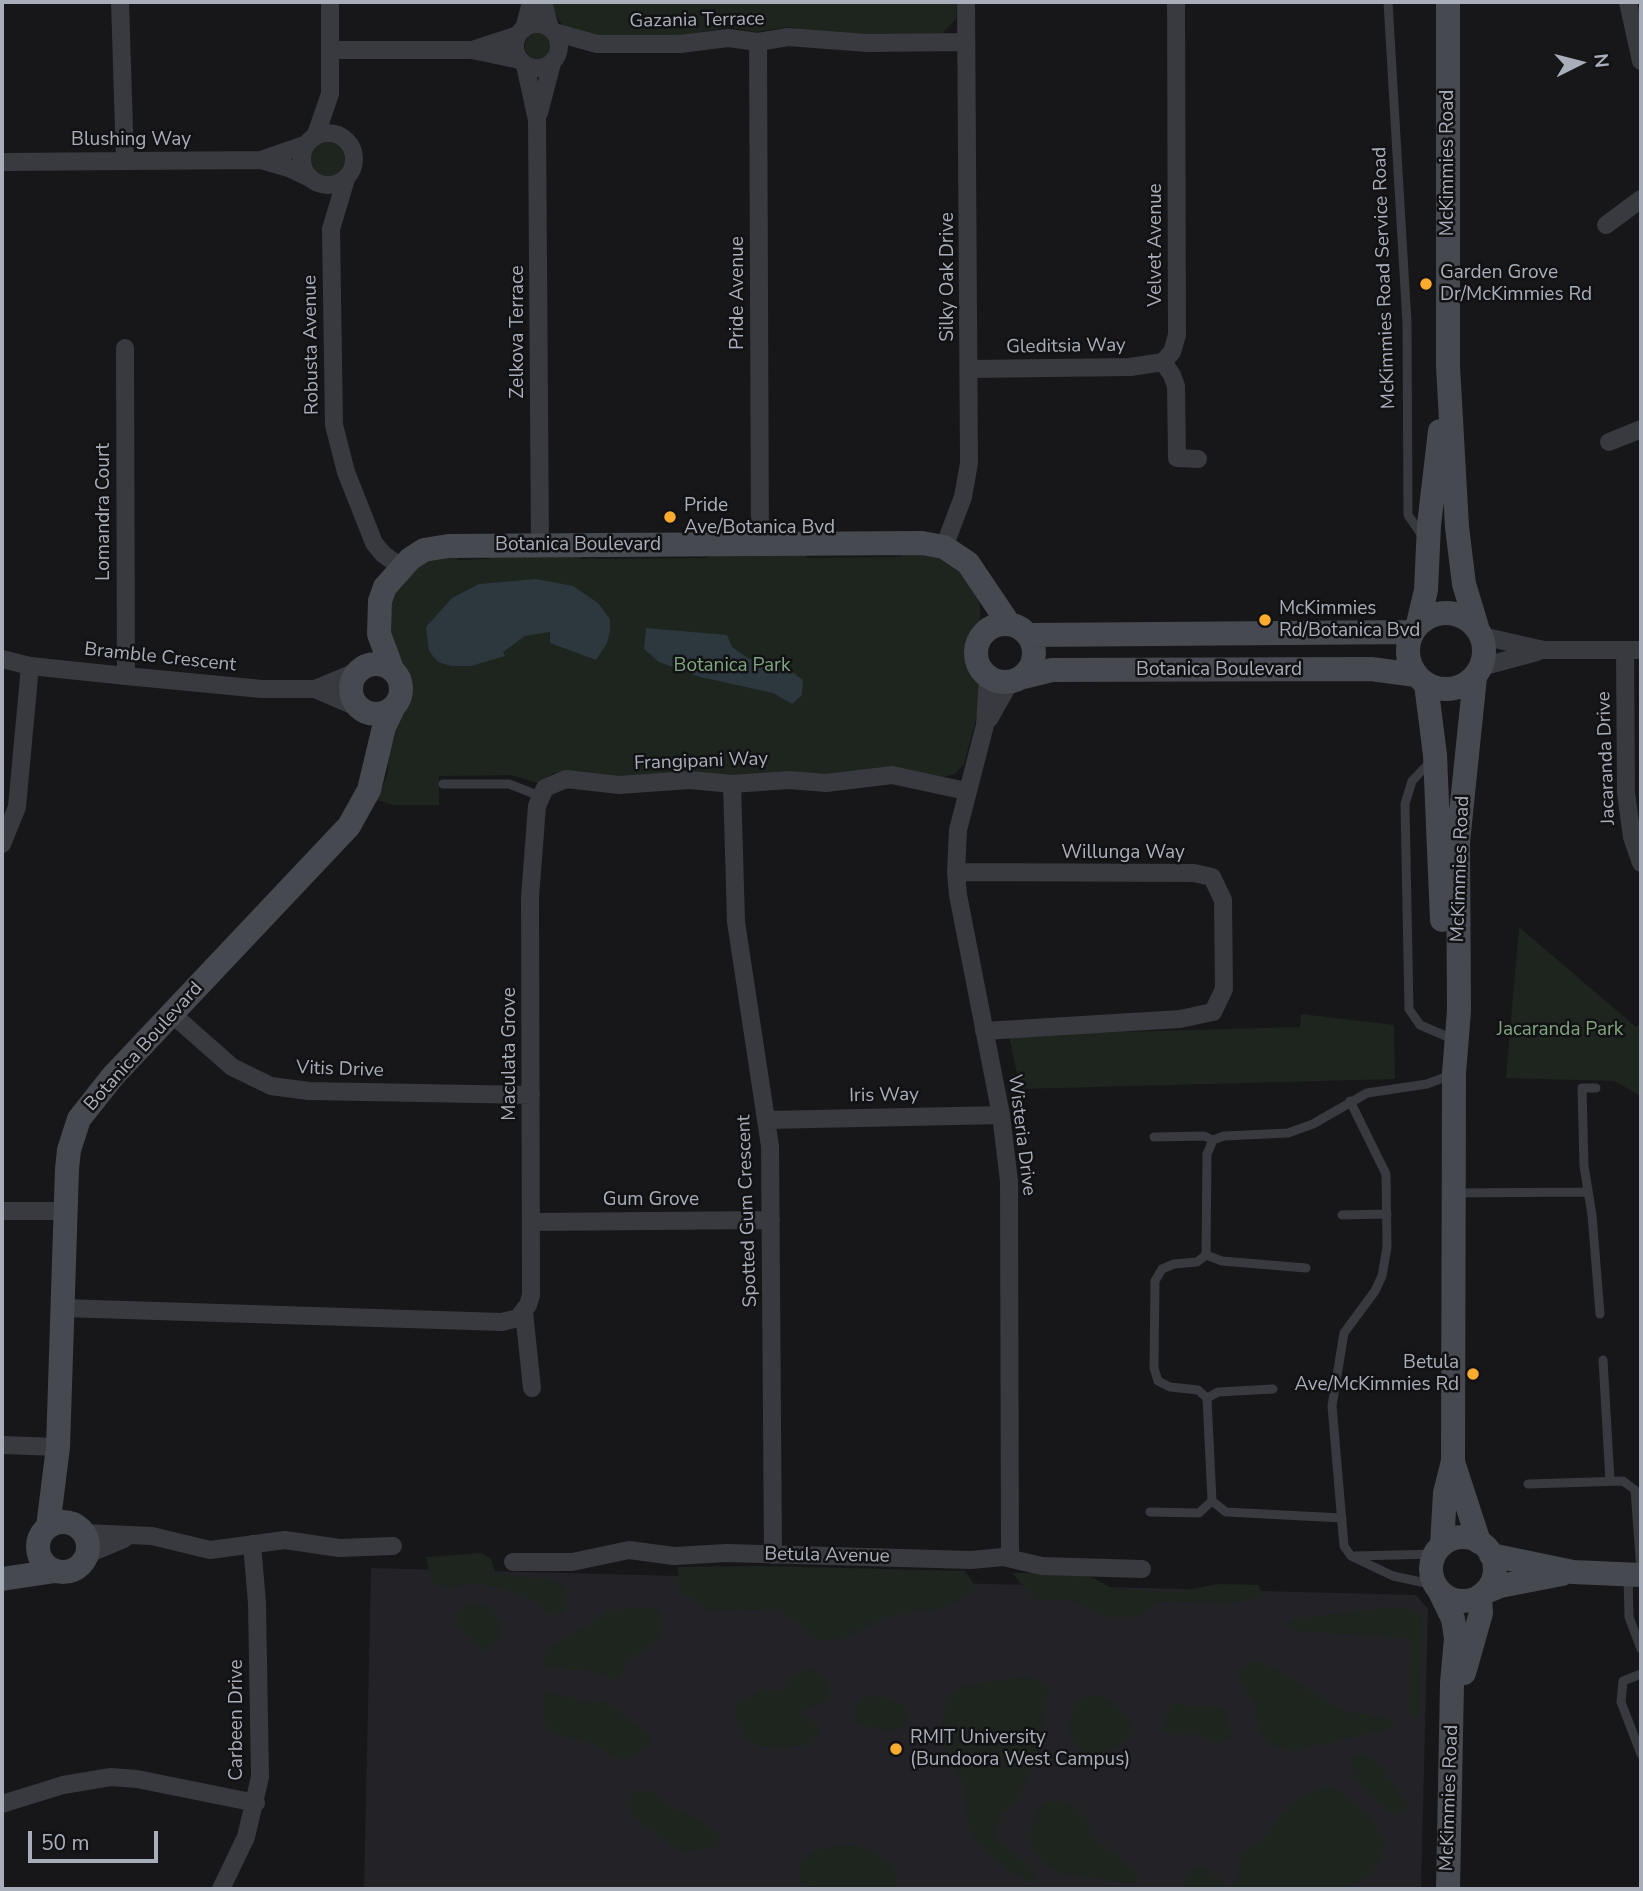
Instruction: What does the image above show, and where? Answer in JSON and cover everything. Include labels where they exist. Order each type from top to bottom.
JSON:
[{"type":"street","points":[[120,2],[125,161]]},
{"type":"street","points":[[330,2],[330,94],[345,139],[354,155],[352,172],[346,179],[332,186],[314,181],[302,158],[330,94]]},
{"type":"street","points":[[523,63],[515,48],[531,2]]},
{"type":"street","points":[[330,50],[472,50],[539,68],[554,61],[559,45],[543,2]]},
{"type":"street","name":"Silky Oak Drive","points":[[944,547],[967,479],[970,369],[966,2]]},
{"type":"street","name":"Velvet Avenue","points":[[1163,362],[1172,352],[1177,335],[1176,2]]},
{"type":"street","name":"McKimmies Road","points":[[1448,2],[1448,366],[1457,527],[1464,584],[1479,631]]},
{"type":"street","points":[[1628,2],[1636,19],[1641,61]]},
{"type":"street","points":[[472,50],[537,24],[552,30]]},
{"type":"street","name":"Gazania Terrace","points":[[552,30],[597,44],[680,44],[728,38],[758,42],[788,37],[867,43],[966,41]]},
{"type":"street","name":"Pride Avenue","points":[[758,42],[760,544]]},
{"type":"street","name":"Gazania Terrace","points":[[554,61],[597,44]]},
{"type":"street","name":"Zelkova Terrace","points":[[537,120],[554,61]]},
{"type":"street","name":"Zelkova Terrace","points":[[523,63],[537,120],[540,545]]},
{"type":"street","points":[[311,140],[331,133],[345,139]]},
{"type":"street","name":"Blushing Way","points":[[261,160],[311,140]]},
{"type":"street","name":"Blushing Way","points":[[2,162],[261,160],[289,168],[314,181]]},
{"type":"street","name":"Robusta Avenue","points":[[346,179],[331,229],[334,425],[346,472],[374,543],[383,554],[401,567]]},
{"type":"street","name":"Robusta Avenue","points":[[314,181],[331,229]]},
{"type":"street","points":[[1606,225],[1641,199]]},
{"type":"street","name":"Lomandra Court","points":[[125,348],[126,676]]},
{"type":"street","points":[[1163,362],[1172,374],[1175,386],[1177,458],[1198,459]]},
{"type":"street","name":"Gleditsia Way","points":[[970,369],[1130,367],[1163,362]]},
{"type":"street","name":"McKimmies Road","points":[[1416,628],[1430,548],[1429,525],[1448,366]]},
{"type":"street","points":[[1609,442],[1641,429]]},
{"type":"street","name":"Botanica Boulevard","points":[[392,669],[379,634],[380,601],[385,587],[401,567],[424,550],[435,547],[922,543],[944,547]]},
{"type":"street","points":[[944,547],[968,563],[985,586],[1008,630],[1034,652],[1029,670],[1007,679],[978,664],[976,646],[1008,630]]},
{"type":"street","points":[[1478,672],[1485,646],[1479,631],[1467,618],[1441,612],[1416,628],[1408,649],[1421,679],[1452,689],[1478,672],[1544,650]]},
{"type":"street","name":"Botanica Boulevard","points":[[1008,630],[1216,635],[1416,628]]},
{"type":"street","points":[[1479,631],[1544,650],[1633,650]]},
{"type":"street","name":"Botanica Boulevard","points":[[362,668],[379,634]]},
{"type":"street","points":[[1216,635],[1217,670]]},
{"type":"street","name":"Jacaranda Drive","points":[[1633,650],[1626,805],[1632,837],[1641,863]]},
{"type":"street","name":"Bramble Crescent","points":[[2,659],[30,666],[262,689],[315,689],[362,668]]},
{"type":"street","points":[[362,710],[379,714],[393,708],[401,688],[392,669],[379,664],[362,668],[354,677],[351,694],[362,710],[379,748]]},
{"type":"street","points":[[2,844],[17,807],[30,666]]},
{"type":"street","name":"Botanica Boulevard","points":[[1007,679],[1052,670],[1371,668],[1421,679]]},
{"type":"street","name":"McKimmies Road","points":[[1438,1549],[1445,1493],[1453,1461],[1455,1068],[1459,1011],[1458,842],[1478,672]]},
{"type":"street","name":"Wisteria Drive","points":[[1007,679],[985,725],[966,791],[958,830],[956,872],[1001,1115],[1009,1181],[1010,1558]]},
{"type":"street","name":"McKimmies Road","points":[[1421,679],[1435,755],[1448,1037],[1455,1068]]},
{"type":"street","name":"Bramble Crescent","points":[[315,689],[362,710]]},
{"type":"street","name":"Botanica Boulevard","points":[[65,1536],[58,1447],[69,1150],[79,1119],[101,1089],[349,826],[369,790],[379,748],[393,708]]},
{"type":"street","name":"Frangipani Way","points":[[540,796],[552,782],[566,779],[619,785],[683,780],[732,784],[789,780],[826,783],[892,775],[966,791]]},
{"type":"street","name":"Spotted Gum Crescent","points":[[732,784],[736,922],[768,1120],[773,1555]]},
{"type":"street","name":"Maculata Grove","points":[[532,1388],[524,1312],[531,1295],[530,897],[540,796]]},
{"type":"street","name":"Willunga Way","points":[[956,872],[1194,873],[1212,877],[1223,900],[1224,989],[1213,1012],[1180,1019],[984,1031]]},
{"type":"street","name":"Vitis Drive","points":[[172,1014],[232,1067],[271,1086],[309,1091],[531,1095]]},
{"type":"street","name":"Iris Way","points":[[768,1120],[1001,1115]]},
{"type":"street","points":[[2,1210],[66,1212]]},
{"type":"street","name":"Gum Grove","points":[[531,1223],[771,1220]]},
{"type":"street","points":[[63,1308],[502,1322],[511,1321],[524,1312]]},
{"type":"street","points":[[2,1445],[58,1447]]},
{"type":"street","name":"McKimmies Road","points":[[1453,1461],[1485,1548]]},
{"type":"street","points":[[55,1571],[43,1562],[65,1536]]},
{"type":"street","points":[[2,1579],[75,1570],[65,1536]]},
{"type":"street","points":[[2,1572],[65,1536],[165,1539],[210,1550],[285,1540],[339,1548],[393,1546]]},
{"type":"street","points":[[1573,1572],[1485,1548],[1460,1537],[1438,1549],[1431,1570],[1438,1589],[1461,1601],[1500,1586],[1573,1572],[1637,1573]]},
{"type":"street","name":"Carbeen Drive","points":[[221,1889],[242,1848],[256,1803],[261,1754],[252,1544]]},
{"type":"street","points":[[1483,1594],[1494,1574],[1485,1548]]},
{"type":"street","name":"Betula Avenue","points":[[513,1562],[572,1562],[629,1550],[674,1556],[713,1553],[1010,1558],[1042,1566],[1142,1569]]},
{"type":"street","name":"McKimmies Road","points":[[1438,1589],[1455,1631],[1448,1889]]},
{"type":"street","name":"McKimmies Road","points":[[1453,1708],[1476,1632],[1483,1594]]},
{"type":"street","points":[[2,1804],[63,1785],[111,1777],[137,1779],[256,1803]]},
{"type":"lane","name":"McKimmies Road Service Road","points":[[1388,2],[1407,323],[1408,515],[1430,548]]},
{"type":"lane","points":[[1435,755],[1412,781],[1405,804],[1407,977],[1409,1009],[1420,1025],[1448,1037]]},
{"type":"lane","points":[[443,784],[509,784],[540,796]]},
{"type":"lane","points":[[1154,1137],[1204,1136],[1213,1140],[1224,1136],[1288,1133],[1313,1124],[1367,1093],[1427,1084],[1455,1068]]},
{"type":"lane","points":[[1596,1088],[1582,1088],[1587,1192],[1592,1215],[1601,1314]]},
{"type":"lane","points":[[1350,1101],[1385,1174],[1387,1255],[1382,1276],[1344,1333],[1332,1406],[1344,1546],[1351,1556],[1393,1576],[1438,1589]]},
{"type":"lane","points":[[1206,1255],[1207,1154],[1213,1140]]},
{"type":"lane","points":[[1456,1193],[1587,1192]]},
{"type":"lane","points":[[1342,1215],[1387,1214]]},
{"type":"lane","points":[[1206,1255],[1222,1261],[1306,1268]]},
{"type":"lane","points":[[1206,1255],[1197,1262],[1174,1264],[1162,1269],[1154,1281],[1154,1368],[1158,1381],[1170,1387],[1198,1390],[1207,1398],[1212,1501],[1226,1512],[1342,1518]]},
{"type":"lane","points":[[1603,1360],[1610,1482]]},
{"type":"lane","points":[[1207,1398],[1218,1392],[1273,1389]]},
{"type":"lane","points":[[1528,1484],[1623,1481],[1635,1490],[1637,1573],[1629,1617],[1641,1649]]},
{"type":"lane","points":[[1150,1512],[1199,1513],[1212,1501]]},
{"type":"lane","points":[[1351,1556],[1438,1549]]},
{"type":"lane","points":[[1641,1674],[1623,1681],[1621,1702],[1641,1754]]},
{"type":"shaded area","points":[[536,579],[573,586],[598,603],[610,619],[607,643],[596,660],[550,643],[550,632],[525,636],[503,652],[505,656],[471,666],[451,666],[438,662],[429,651],[426,627],[452,598],[479,584]]},
{"type":"shaded area","points":[[646,628],[727,635],[732,647],[749,659],[768,660],[786,667],[803,680],[802,695],[792,704],[773,693],[700,677],[659,662],[644,649]]},
{"type":"shaded area","name":"RMIT University (Bundoora West Campus)","points":[[371,1568],[1416,1595],[1428,1609],[1421,1889],[364,1889]]},
{"type":"green space","points":[[548,2],[957,2],[956,19],[942,34],[833,36],[788,27],[756,32],[728,27],[681,36],[587,36],[562,25]]},
{"type":"green space","points":[[538,33],[547,37],[551,46],[547,55],[538,59],[529,55],[525,46],[529,37]]},
{"type":"green space","points":[[328,142],[340,147],[345,159],[340,171],[328,176],[316,171],[311,159],[316,147]]},
{"type":"green space","name":"Botanica Park","points":[[906,553],[936,556],[960,570],[977,593],[980,606],[980,623],[971,653],[981,685],[980,704],[964,764],[955,774],[943,777],[881,767],[840,774],[628,778],[565,771],[554,773],[538,783],[510,775],[439,776],[439,805],[394,805],[377,800],[387,776],[389,756],[406,696],[405,677],[388,637],[393,595],[420,564],[454,555],[458,560],[489,559],[494,555],[579,555],[582,559],[805,554],[807,558],[900,557]]},
{"type":"green space","name":"Jacaranda Park","points":[[1519,927],[1636,1027],[1641,1024],[1641,1096],[1614,1081],[1506,1078]]},
{"type":"green space","points":[[1301,1014],[1394,1025],[1395,1079],[1020,1089],[1009,1035],[1300,1027]]},
{"type":"green space","points":[[481,1553],[491,1559],[496,1574],[554,1580],[564,1587],[567,1601],[563,1614],[547,1613],[534,1601],[501,1587],[470,1583],[449,1588],[432,1582],[426,1557]]},
{"type":"green space","points":[[762,1566],[965,1571],[976,1587],[960,1600],[941,1608],[885,1617],[840,1640],[818,1640],[779,1609],[708,1611],[680,1590],[678,1567]]},
{"type":"green space","points":[[1012,1573],[1084,1573],[1114,1589],[1178,1592],[1218,1584],[1258,1585],[1263,1597],[1229,1603],[1157,1602],[1141,1617],[1107,1617],[1071,1600],[1036,1601]]},
{"type":"green space","points":[[467,1604],[480,1604],[491,1608],[500,1623],[500,1639],[484,1651],[457,1624],[457,1613]]},
{"type":"green space","points":[[656,1608],[664,1623],[659,1638],[644,1651],[631,1656],[617,1680],[589,1671],[541,1667],[548,1649],[613,1609]]},
{"type":"green space","points":[[1381,1608],[1410,1609],[1422,1617],[1420,1716],[1416,1719],[1410,1716],[1410,1638],[1297,1631],[1286,1626],[1296,1619]]},
{"type":"green space","points":[[1252,1662],[1263,1662],[1342,1710],[1393,1720],[1393,1728],[1295,1750],[1269,1744],[1259,1730],[1254,1703],[1239,1680],[1243,1668]]},
{"type":"green space","points":[[808,1669],[819,1673],[827,1682],[829,1692],[828,1701],[802,1710],[804,1715],[819,1726],[817,1741],[809,1745],[781,1748],[756,1745],[745,1738],[735,1709],[738,1703],[763,1689],[783,1691],[792,1675]]},
{"type":"green space","points":[[1025,1677],[1041,1682],[1048,1689],[1039,1755],[1018,1798],[994,1828],[998,1840],[1035,1870],[1034,1883],[1011,1872],[986,1853],[975,1839],[967,1823],[964,1785],[942,1744],[941,1732],[947,1699],[960,1686]]},
{"type":"green space","points":[[543,1691],[592,1703],[607,1702],[649,1734],[650,1744],[630,1759],[612,1756],[594,1744],[550,1732],[544,1718]]},
{"type":"green space","points":[[1097,1694],[1120,1708],[1131,1723],[1127,1739],[1118,1748],[1096,1755],[1086,1754],[1078,1748],[1071,1737],[1069,1726],[1077,1701]]},
{"type":"green space","points":[[879,1696],[905,1706],[908,1719],[905,1726],[888,1732],[859,1724],[854,1719],[854,1709],[859,1702],[865,1697]]},
{"type":"green space","points":[[1173,1702],[1186,1706],[1215,1706],[1226,1712],[1231,1739],[1215,1743],[1202,1735],[1174,1735],[1164,1731],[1167,1713]]},
{"type":"green space","points":[[1358,1754],[1369,1756],[1379,1764],[1408,1805],[1407,1813],[1394,1814],[1367,1793],[1354,1777],[1350,1761]]},
{"type":"green space","points":[[1325,1786],[1341,1791],[1371,1818],[1384,1840],[1382,1856],[1371,1875],[1343,1889],[1190,1889],[1185,1885],[1185,1878],[1193,1869],[1204,1868],[1225,1886],[1236,1883],[1243,1852],[1260,1842],[1291,1803]]},
{"type":"green space","points":[[630,1791],[652,1791],[673,1808],[695,1817],[717,1833],[720,1847],[683,1852],[647,1828],[632,1813]]},
{"type":"green space","points":[[1059,1801],[1073,1805],[1083,1815],[1094,1836],[1137,1873],[1137,1881],[1131,1883],[1061,1874],[1042,1862],[1033,1850],[1030,1825],[1039,1808],[1047,1802]]},
{"type":"green space","points":[[846,1845],[868,1848],[892,1865],[898,1884],[895,1889],[820,1889],[807,1886],[799,1880],[800,1863],[809,1855],[822,1848]]},
{"type":"place","name":"Garden Grove Dr/McKimmies Rd","points":[[1426,284]]},
{"type":"place","name":"Pride Ave/Botanica Bvd","points":[[670,517]]},
{"type":"place","name":"McKimmies Rd/Botanica Bvd","points":[[1265,620]]},
{"type":"place","name":"Betula Ave/McKimmies Rd","points":[[1473,1374]]},
{"type":"place","name":"RMIT University (Bundoora West Campus)","points":[[896,1749]]}]
